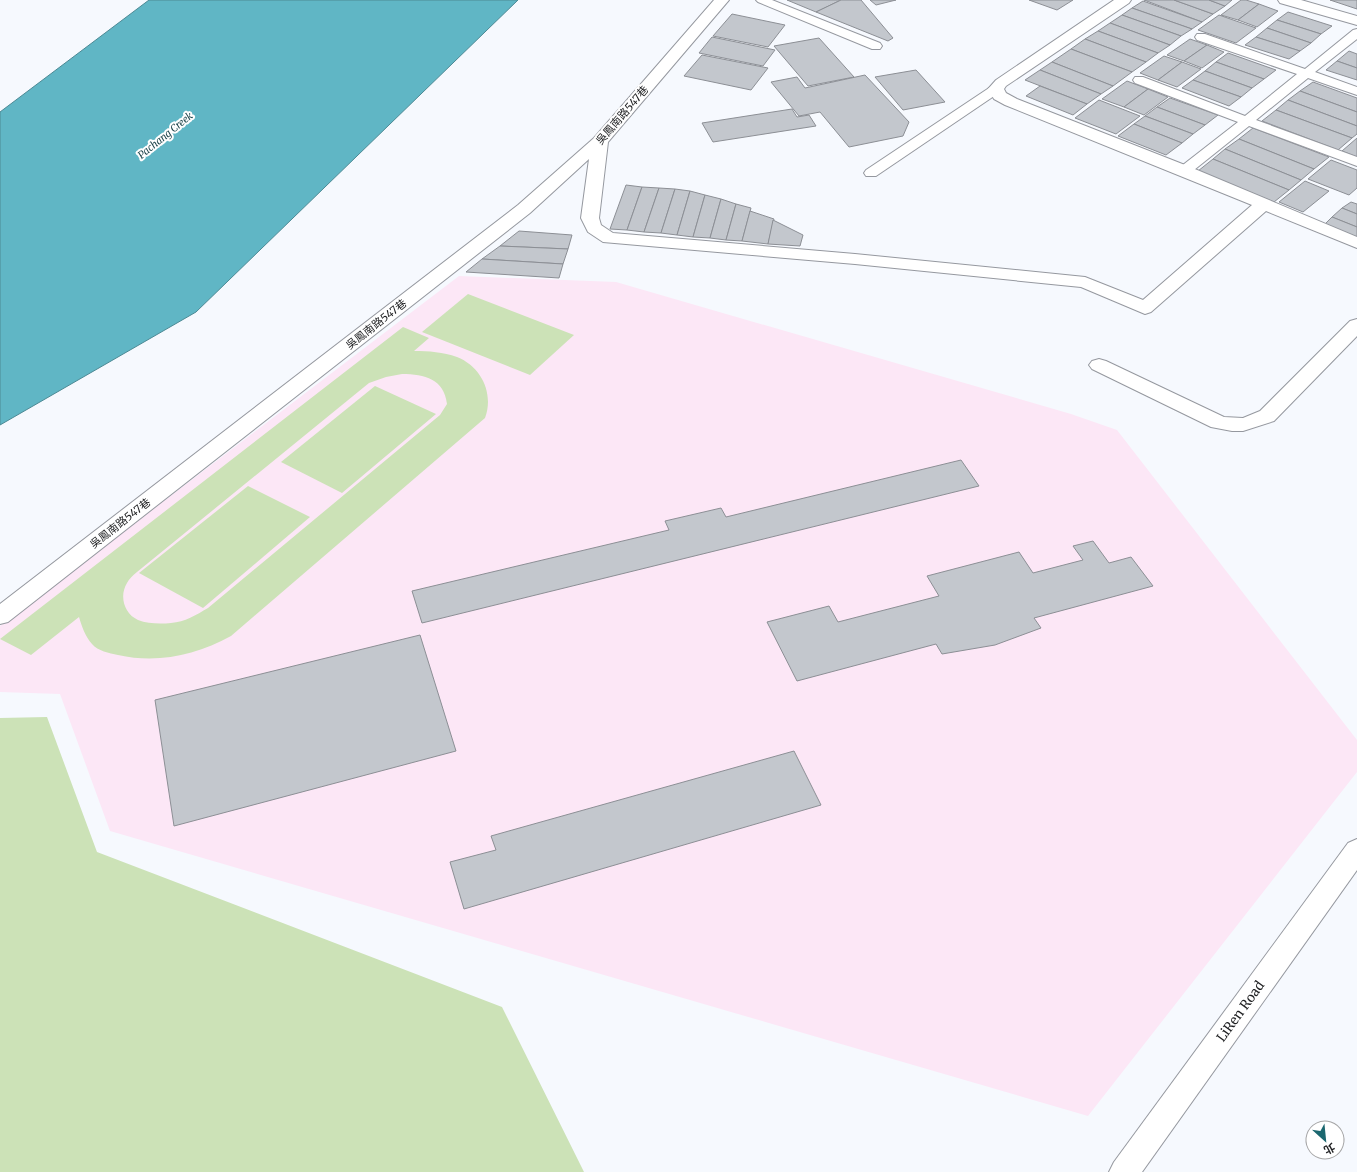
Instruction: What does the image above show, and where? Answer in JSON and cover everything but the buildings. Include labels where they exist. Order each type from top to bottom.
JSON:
[{"type":"street","name":"吳鳳南路547巷","points":[[0,616],[524,209],[600,141],[722,0]]},
{"type":"street","points":[[1124,0],[1002,83],[996,90],[1000,96],[1011,102],[1184,171],[1357,243]]},
{"type":"street","points":[[1286,0],[1357,21]]},
{"type":"street","points":[[600,141],[590,218],[591,226],[598,233],[609,238],[855,259],[1085,282],[1145,308],[1264,204]]},
{"type":"street","points":[[1099,365],[1218,422],[1233,426],[1251,424],[1267,416],[1357,325]]},
{"type":"street","name":"LiRen Road","points":[[1124,1172],[1357,850]]},
{"type":"lane","points":[[762,0],[876,46]]},
{"type":"lane","points":[[1184,171],[1357,33]]},
{"type":"lane","points":[[1201,37],[1357,91]]},
{"type":"lane","points":[[1139,80],[1357,162]]},
{"type":"lane","points":[[871,173],[996,90]]},
{"type":"shaded area","points":[[459,276],[616,282],[1071,414],[1117,430],[1357,740],[1357,772],[1088,1116],[110,831],[60,694],[0,692],[0,626]]},
{"type":"green space","points":[[468,294],[574,335],[530,375],[422,332]]},
{"type":"green space","points":[[403,327],[429,338],[414,351],[436,352],[457,357],[473,367],[484,382],[488,400],[485,418],[231,636],[218,643],[190,653],[176,656],[162,658],[133,658],[97,648],[87,638],[79,617],[31,655],[0,639]],"holes":[[[410,374],[426,377],[438,384],[442,389],[447,404],[440,415],[208,608],[186,620],[167,623],[146,622],[138,620],[129,614],[124,604],[123,593],[134,574],[369,383],[386,377]]]},
{"type":"green space","points":[[375,386],[436,414],[342,493],[281,462]]},
{"type":"green space","points":[[248,486],[310,517],[203,608],[139,573]]},
{"type":"green space","points":[[47,717],[97,852],[502,1007],[584,1172],[0,1172],[0,718]]},
{"type":"water","name":"Pachang Creek","points":[[149,0],[518,0],[196,312],[0,425],[0,112]]}]
